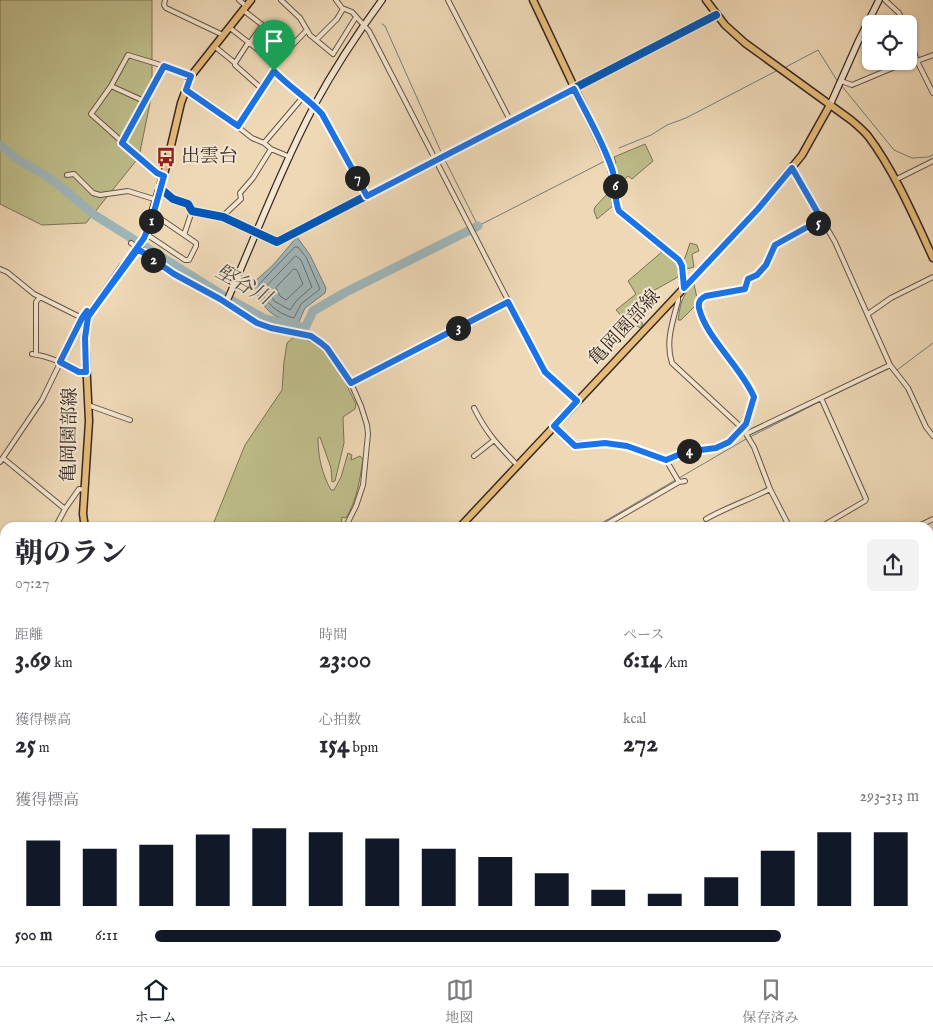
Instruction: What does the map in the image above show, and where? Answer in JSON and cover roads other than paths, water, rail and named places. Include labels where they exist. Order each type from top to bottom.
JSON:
[{"type":"main road","name":"亀岡園部線","points":[[84,522],[88,446],[86,324],[90,314],[138,249],[146,234],[153,215],[191,76],[251,0]]},
{"type":"main road","points":[[533,0],[610,163],[619,211],[679,260],[682,266],[684,288]]},
{"type":"main road","points":[[706,0],[716,15],[745,43],[851,120],[867,134],[895,180],[933,258]]},
{"type":"main road","name":"亀岡園部線","points":[[465,522],[758,209],[802,155],[830,105]]},
{"type":"street","points":[[166,0],[164,4],[166,8],[224,35]]},
{"type":"street","points":[[239,0],[262,26],[291,47]]},
{"type":"street","points":[[281,0],[300,18],[317,40],[333,54],[356,17]]},
{"type":"street","points":[[336,0],[343,9],[352,12],[369,31],[545,372],[577,401]]},
{"type":"street","points":[[226,303],[314,105],[364,25],[382,0]]},
{"type":"street","points":[[448,0],[511,122]]},
{"type":"street","points":[[830,105],[879,0]]},
{"type":"street","points":[[886,0],[900,15]]},
{"type":"street","points":[[317,40],[337,19],[343,9]]},
{"type":"street","points":[[192,211],[223,217],[277,242],[716,15]]},
{"type":"street","points":[[235,63],[262,26]]},
{"type":"street","points":[[230,28],[248,44],[275,63]]},
{"type":"street","points":[[238,126],[274,71],[275,63],[308,30]]},
{"type":"street","points":[[214,46],[262,89]]},
{"type":"street","points":[[164,176],[157,173],[91,114],[111,86],[128,54],[191,76]]},
{"type":"street","points":[[933,56],[917,62],[933,93]]},
{"type":"street","points":[[122,143],[164,66]]},
{"type":"street","points":[[840,84],[852,85],[888,70]]},
{"type":"street","points":[[274,71],[314,105],[326,121],[367,196]]},
{"type":"street","points":[[111,86],[144,101]]},
{"type":"street","points":[[186,90],[252,138],[290,157]]},
{"type":"street","points":[[264,143],[303,97]]},
{"type":"street","points":[[223,217],[241,199],[240,192],[253,178],[271,149]]},
{"type":"street","points":[[895,180],[933,160]]},
{"type":"street","points":[[792,168],[839,251],[890,365],[908,388],[926,427],[933,436]]},
{"type":"street","points":[[68,175],[74,174],[93,193],[100,195],[128,191],[157,200]]},
{"type":"street","points":[[160,188],[174,200],[188,204],[192,211],[184,234]]},
{"type":"street","points":[[146,234],[185,260],[189,260],[196,246],[196,243],[184,234],[153,215]]},
{"type":"street","points":[[666,460],[685,452],[701,451],[722,446],[742,430],[746,424],[754,397],[708,328],[699,307],[701,298],[745,289],[748,279],[757,275],[766,265],[775,245],[811,225],[823,222]]},
{"type":"street","points":[[130,243],[174,274],[257,323],[271,328],[311,336],[332,354],[351,383],[361,406],[368,434],[362,486],[356,506],[348,522]]},
{"type":"street","points":[[0,269],[7,272],[40,297],[82,318]]},
{"type":"street","points":[[868,314],[891,298],[933,277]]},
{"type":"street","points":[[678,294],[668,341],[668,353],[672,363],[746,434],[754,447],[770,489],[787,522]]},
{"type":"street","points":[[40,297],[36,302],[34,354],[60,362],[79,372],[86,372]]},
{"type":"street","points":[[351,383],[508,302]]},
{"type":"street","points":[[65,509],[1,460],[42,400],[82,318],[87,311],[90,314]]},
{"type":"street","points":[[746,434],[821,400],[890,365]]},
{"type":"street","points":[[821,400],[866,499],[830,522]]},
{"type":"street","points":[[88,405],[130,420]]},
{"type":"street","points":[[474,408],[484,429],[517,465]]},
{"type":"street","points":[[554,426],[575,446],[605,443],[627,446],[666,460],[679,482]]},
{"type":"street","points":[[474,456],[494,441]]},
{"type":"street","points":[[610,522],[679,482],[685,481]]},
{"type":"street","points":[[58,522],[79,489],[84,490]]},
{"type":"street","points":[[706,519],[770,489]]},
{"type":"water","points":[[297,237],[310,255],[326,288],[325,293],[305,308],[298,324],[280,318],[269,311],[251,285],[273,265]]},
{"type":"waterway","points":[[382,24],[385,26],[442,154]]},
{"type":"waterway","points":[[784,68],[818,50],[838,82]]},
{"type":"waterway","points":[[619,148],[686,118],[778,70]]},
{"type":"waterway","points":[[841,85],[894,150],[912,158],[933,155]]},
{"type":"waterway","name":"堅谷川","points":[[0,145],[20,161],[45,175],[93,214],[224,296],[265,319],[305,328],[313,311],[346,292],[478,226]]},
{"type":"waterway","points":[[444,158],[478,226],[605,161]]},
{"type":"waterway","points":[[897,370],[933,343]]},
{"type":"waterway","points":[[824,399],[888,369]]},
{"type":"waterway","points":[[750,437],[821,401]]},
{"type":"waterway","points":[[603,522],[746,439]]},
{"type":"place","name":"出雲台","points":[[166,157]]}]
